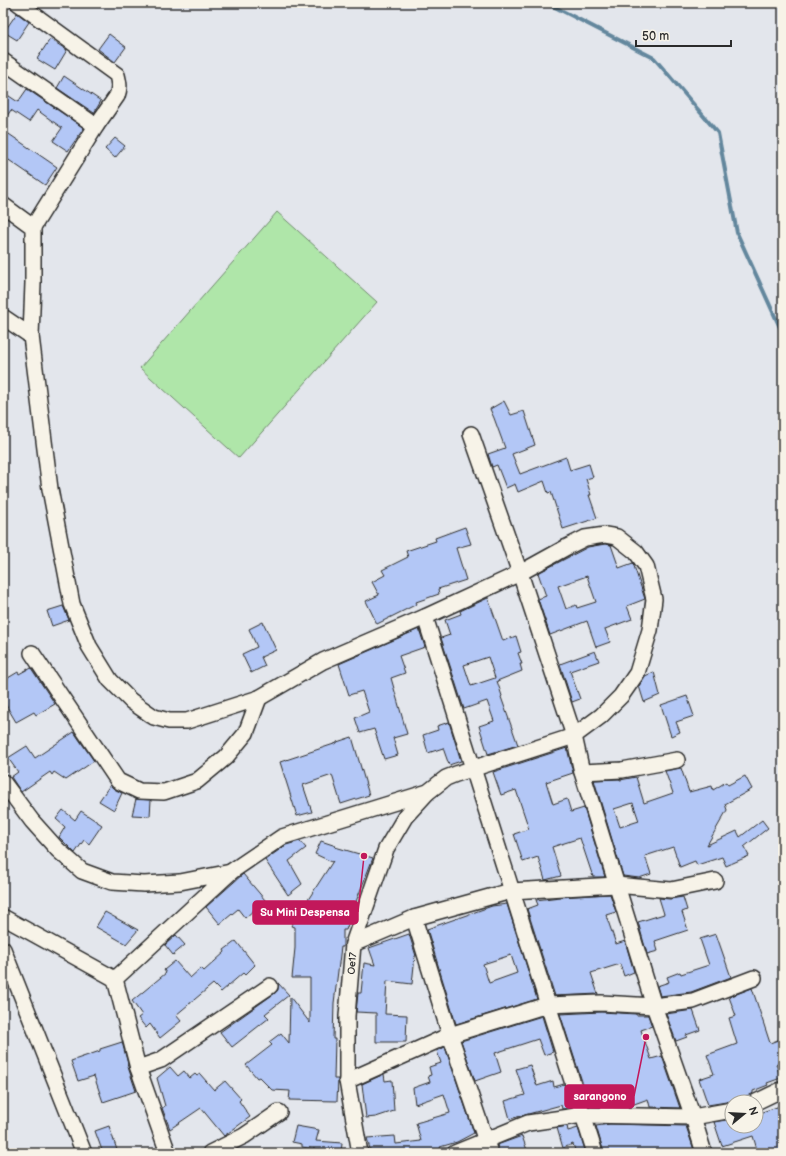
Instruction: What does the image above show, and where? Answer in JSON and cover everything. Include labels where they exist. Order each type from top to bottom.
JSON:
[{"type":"street","points":[[18,3],[117,75],[119,84],[117,96],[96,126],[33,227],[31,336],[50,489],[72,604],[89,646],[110,680],[131,701],[154,717],[170,721],[187,722],[259,698],[323,661],[425,617],[520,573],[585,538],[605,535],[623,540],[636,552],[646,566],[654,599],[650,630],[637,673],[621,696],[606,711],[574,736],[472,768],[446,778],[428,792],[282,837],[232,871],[115,979]]},
{"type":"street","points":[[3,62],[96,126]]},
{"type":"street","points":[[3,205],[33,227]]},
{"type":"street","points":[[3,317],[31,336]]},
{"type":"street","points":[[470,434],[520,573],[574,736],[582,772],[616,885],[654,1006],[704,1153]]},
{"type":"street","points":[[425,617],[594,1153]]},
{"type":"street","points":[[32,654],[118,780],[139,791],[164,792],[197,780],[226,757],[246,733],[259,698]]},
{"type":"street","points":[[582,772],[622,770],[677,760]]},
{"type":"street","points":[[3,782],[32,821],[58,850],[82,871],[112,882],[144,884],[180,882],[232,871]]},
{"type":"street","name":"Oe17","points":[[360,1153],[347,1081],[346,1016],[353,944],[386,849],[405,817],[428,792]]},
{"type":"street","points":[[353,944],[414,918],[511,891],[616,885],[671,890],[715,881]]},
{"type":"street","points":[[3,917],[115,979],[138,1068],[168,1153]]},
{"type":"street","points":[[414,918],[450,1035],[488,1147]]},
{"type":"street","points":[[3,949],[84,1153]]},
{"type":"street","points":[[347,1081],[450,1035],[547,1005],[601,1003],[654,1006],[693,1001],[754,978]]},
{"type":"street","points":[[138,1068],[161,1060],[270,986]]},
{"type":"street","points":[[764,1098],[783,1089]]},
{"type":"street","points":[[455,1153],[488,1147],[528,1123],[583,1115],[693,1117],[724,1111]]},
{"type":"street","points":[[210,1153],[244,1136],[279,1112]]},
{"type":"green space","points":[[277,212],[377,302],[239,458],[140,368]]},
{"type":"building","points":[[17,13],[29,22],[17,40],[4,32]]},
{"type":"building","points":[[109,34],[126,47],[115,62],[98,49]]},
{"type":"building","points":[[50,39],[67,50],[55,70],[37,59]]},
{"type":"building","points":[[64,76],[101,101],[94,113],[57,88]]},
{"type":"building","points":[[27,89],[84,128],[68,151],[53,141],[62,128],[37,110],[29,122],[11,110],[3,122],[3,92],[18,102]]},
{"type":"building","points":[[3,130],[57,167],[45,185],[3,156]]},
{"type":"building","points":[[115,138],[125,146],[115,158],[105,149]]},
{"type":"building","points":[[504,401],[511,415],[524,411],[535,445],[512,454],[520,474],[566,457],[570,470],[589,464],[593,477],[586,479],[591,495],[589,495],[597,518],[563,529],[551,492],[548,493],[544,481],[518,492],[515,484],[506,488],[497,465],[492,467],[488,454],[505,448],[490,409]]},
{"type":"building","points":[[465,527],[471,544],[456,548],[466,580],[438,589],[439,594],[416,602],[417,604],[377,624],[366,601],[379,595],[372,582],[385,575],[382,570],[408,557],[406,551],[436,541],[435,538]]},
{"type":"building","points":[[605,544],[611,545],[619,568],[633,563],[645,599],[627,606],[632,619],[605,629],[610,642],[596,647],[587,621],[550,635],[538,599],[546,596],[538,573],[588,547]],"holes":[[[587,576],[596,602],[577,608],[576,605],[566,609],[558,586]]]},
{"type":"building","points":[[488,598],[503,641],[516,636],[521,652],[518,653],[522,664],[520,664],[522,671],[497,681],[518,745],[488,754],[479,726],[494,721],[487,701],[464,709],[441,638],[450,635],[445,620],[461,614],[460,611]],"holes":[[[488,657],[495,678],[471,686],[464,665]]]},
{"type":"building","points":[[63,606],[69,620],[52,626],[47,611]]},
{"type":"building","points":[[263,622],[276,650],[261,657],[265,666],[251,673],[242,654],[257,647],[249,629]]},
{"type":"building","points":[[419,629],[425,647],[399,656],[405,673],[391,678],[407,734],[393,738],[398,755],[384,759],[374,729],[360,733],[355,718],[369,712],[362,691],[349,695],[339,664]]},
{"type":"building","points":[[595,651],[599,661],[570,671],[580,699],[572,702],[560,664]]},
{"type":"building","points":[[31,668],[55,704],[36,715],[34,712],[16,722],[3,700],[3,681],[18,672],[19,674]]},
{"type":"building","points":[[654,672],[660,695],[644,702],[639,686],[645,676]]},
{"type":"building","points":[[687,696],[694,716],[676,722],[680,732],[671,736],[661,705]]},
{"type":"building","points":[[449,722],[461,761],[449,765],[443,748],[428,753],[423,735],[438,730],[437,726]]},
{"type":"building","points":[[74,732],[94,761],[66,780],[54,772],[52,775],[50,772],[21,792],[11,777],[18,772],[8,758],[27,746],[35,758]]},
{"type":"building","points":[[352,737],[369,795],[341,804],[332,775],[303,785],[312,812],[297,816],[280,762]]},
{"type":"building","points":[[567,748],[573,773],[546,782],[553,804],[567,799],[571,812],[584,808],[605,877],[593,877],[580,838],[552,847],[561,876],[545,880],[538,857],[523,862],[514,834],[529,829],[516,790],[501,795],[493,772]]},
{"type":"building","points":[[681,768],[689,792],[712,786],[713,790],[726,782],[728,785],[745,776],[752,789],[725,804],[727,810],[707,845],[737,831],[740,837],[762,820],[768,828],[744,847],[749,856],[726,866],[722,857],[697,865],[695,861],[680,867],[673,847],[645,856],[651,874],[639,878],[623,876],[594,780],[620,780],[636,777],[644,803],[673,793],[665,771]],"holes":[[[633,803],[639,821],[620,827],[614,809]]]},
{"type":"building","points":[[110,785],[122,793],[114,810],[99,801]]},
{"type":"building","points":[[136,799],[151,800],[150,816],[132,815]]},
{"type":"building","points":[[63,810],[75,820],[81,811],[102,825],[89,844],[84,840],[75,853],[59,837],[65,827],[56,819]]},
{"type":"building","points":[[300,841],[306,848],[289,861],[302,884],[288,895],[265,860],[286,845]]},
{"type":"building","points":[[321,841],[336,846],[335,847],[373,858],[346,930],[343,930],[343,947],[341,947],[334,1003],[334,1079],[338,1079],[337,1101],[289,1100],[290,1091],[272,1090],[259,1077],[257,1078],[246,1065],[272,1045],[269,1042],[281,1033],[289,1043],[290,997],[310,1023],[310,978],[292,978],[295,948],[295,927],[291,926],[333,861],[332,862],[315,854]]},
{"type":"building","points":[[243,874],[265,900],[245,918],[238,909],[220,924],[206,907]]},
{"type":"building","points":[[610,894],[616,912],[606,915],[616,944],[625,941],[634,972],[624,976],[620,964],[591,973],[598,994],[555,996],[527,909],[538,905],[536,900]]},
{"type":"building","points":[[683,897],[687,910],[682,912],[688,930],[655,941],[658,951],[647,954],[638,922],[664,914],[659,898],[670,899]]},
{"type":"building","points":[[507,904],[537,999],[456,1024],[427,929],[492,906]],"holes":[[[511,955],[517,973],[489,983],[483,964]]]},
{"type":"building","points":[[105,912],[138,930],[126,944],[96,927]]},
{"type":"building","points":[[409,934],[416,956],[412,984],[387,981],[385,1014],[407,1015],[406,1042],[376,1042],[376,1013],[356,1012],[358,993],[361,993],[364,963],[375,965],[369,948]]},
{"type":"building","points":[[716,934],[731,977],[691,992],[660,996],[657,986],[669,982],[667,977],[680,972],[681,974],[709,965],[700,939]]},
{"type":"building","points":[[176,935],[185,945],[173,955],[165,945]]},
{"type":"building","points":[[236,941],[255,965],[245,975],[243,973],[221,992],[213,984],[176,1015],[181,1021],[160,1038],[150,1024],[146,1028],[138,1018],[142,1015],[132,1001],[166,973],[164,970],[175,961],[190,978],[201,968],[204,971],[225,952],[224,950]]},
{"type":"building","points":[[278,983],[289,995],[265,1014],[269,1018],[232,1047],[220,1032],[275,993],[278,990]]},
{"type":"building","points":[[752,988],[770,1043],[783,1038],[783,1061],[776,1064],[781,1078],[767,1083],[768,1085],[753,1091],[752,1094],[724,1094],[724,1102],[708,1105],[699,1079],[714,1074],[707,1055],[737,1044],[729,1018],[736,1016],[729,997]]},
{"type":"building","points":[[693,1010],[700,1030],[686,1035],[687,1037],[676,1041],[666,1014]]},
{"type":"building","points":[[601,1012],[648,1015],[652,1026],[641,1030],[651,1059],[662,1056],[680,1108],[650,1107],[648,1099],[626,1107],[590,1106],[560,1014]]},
{"type":"building","points":[[542,1016],[553,1052],[544,1055],[538,1039],[495,1053],[501,1072],[475,1081],[461,1041]]},
{"type":"building","points":[[122,1042],[127,1064],[136,1091],[103,1102],[94,1076],[78,1081],[71,1061]]},
{"type":"building","points":[[445,1047],[474,1133],[457,1142],[440,1147],[441,1149],[428,1153],[371,1153],[367,1138],[395,1136],[396,1144],[421,1141],[416,1123],[450,1113],[444,1094],[415,1104],[413,1088],[430,1082],[428,1076],[431,1075],[429,1067],[441,1063],[437,1051]]},
{"type":"building","points":[[530,1065],[537,1086],[553,1081],[554,1087],[564,1084],[571,1108],[562,1109],[561,1105],[510,1119],[505,1101],[525,1095],[516,1069]]},
{"type":"building","points":[[170,1067],[178,1076],[184,1071],[190,1078],[195,1074],[197,1076],[200,1074],[214,1090],[225,1081],[241,1099],[239,1101],[250,1117],[224,1136],[201,1108],[170,1129],[162,1108],[165,1106],[157,1078]]},
{"type":"building","points":[[384,1074],[385,1081],[392,1080],[394,1111],[376,1117],[366,1118],[362,1084]]},
{"type":"building","points":[[783,1105],[783,1153],[758,1153],[753,1136],[722,1146],[714,1122],[724,1120],[724,1134],[764,1134],[764,1111]]},
{"type":"building","points":[[610,1124],[686,1126],[695,1153],[604,1153],[596,1126]]},
{"type":"building","points":[[109,1126],[118,1153],[103,1153],[95,1131]]},
{"type":"building","points":[[296,1126],[319,1130],[316,1141],[342,1143],[341,1153],[302,1147],[302,1144],[292,1142]]},
{"type":"building","points":[[567,1126],[568,1131],[578,1128],[586,1153],[576,1153],[573,1144],[563,1148],[557,1128]]},
{"type":"building","points":[[522,1136],[528,1153],[499,1153],[497,1145]]},
{"type":"waterway","points":[[547,3],[654,58],[718,133],[737,233],[783,334]]},
{"type":"place","name":"Su Mini Despensa","points":[[364,856]]},
{"type":"place","name":"sarangono","points":[[646,1037]]}]
